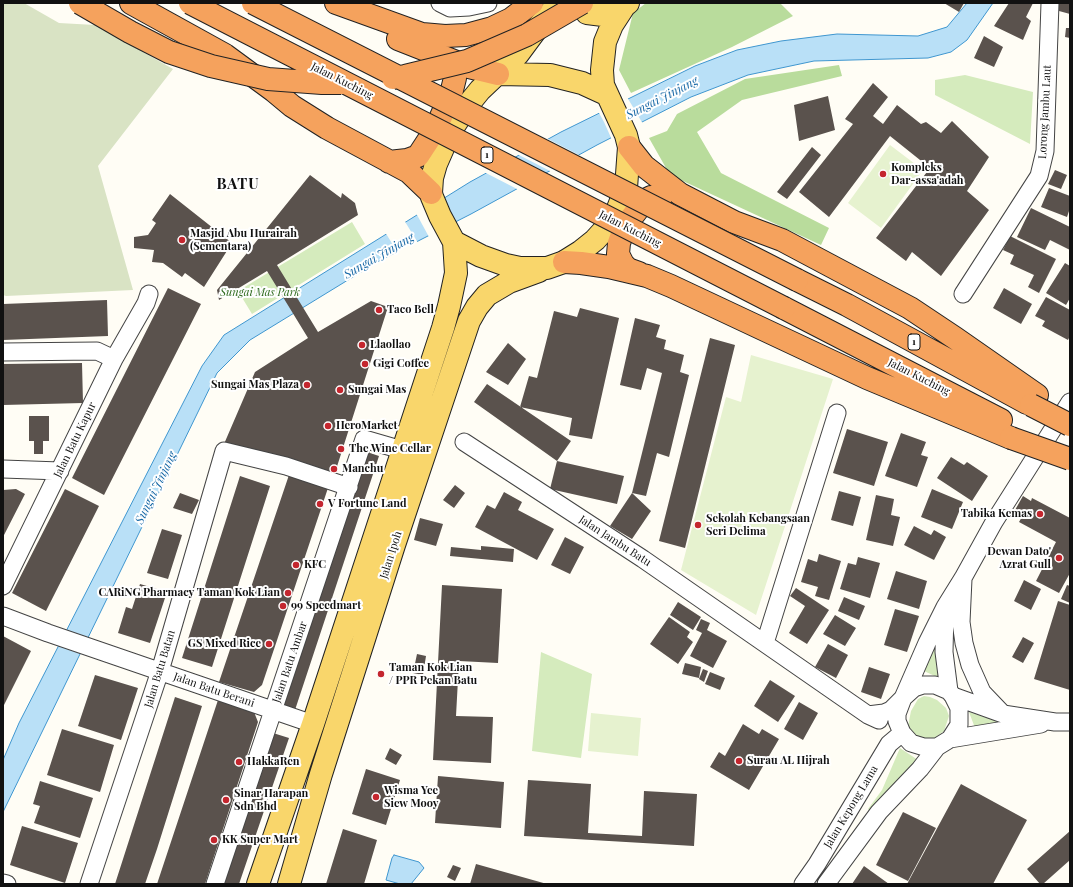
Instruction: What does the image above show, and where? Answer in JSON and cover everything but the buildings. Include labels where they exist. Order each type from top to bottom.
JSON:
[{"type":"highway","points":[[80,3],[130,32],[169,52],[236,72],[268,79],[350,83],[405,76],[467,61],[527,35],[582,3]]},
{"type":"highway","points":[[131,3],[225,55],[292,106],[327,128],[409,172],[432,195]]},
{"type":"highway","name":"Jalan Kuching","points":[[190,3],[784,308],[1014,433]]},
{"type":"highway","name":"1","points":[[252,3],[1034,400],[1070,426]]},
{"type":"highway","points":[[326,3],[338,15],[469,67],[498,74]]},
{"type":"highway","points":[[336,3],[422,34],[445,36],[466,35],[492,28],[511,19],[532,3]]},
{"type":"highway","points":[[389,162],[407,160],[418,156],[435,130],[446,108],[454,84],[455,73],[445,60],[436,54]]},
{"type":"highway","points":[[628,141],[644,166],[680,194],[734,222]]},
{"type":"highway","points":[[1070,420],[1034,400],[955,338],[910,308],[782,240],[662,197],[645,200],[625,226],[618,243],[618,254],[628,268],[671,286],[867,378],[1014,433],[1070,458]]},
{"type":"highway","points":[[556,265],[603,266],[647,276]]},
{"type":"main road","points":[[556,265],[520,268],[506,265],[481,256],[453,239],[440,216],[432,195],[432,178],[436,164],[450,132],[467,106],[480,90],[518,54],[538,27],[560,3]]},
{"type":"main road","points":[[582,3],[587,13],[603,15],[627,4]]},
{"type":"main road","points":[[627,4],[612,26],[605,42],[602,70],[603,85],[606,94],[628,141]]},
{"type":"main road","points":[[498,74],[550,75],[582,83],[606,94]]},
{"type":"main road","name":"Jalan Ipoh","points":[[289,884],[321,774],[394,545],[469,321],[479,304],[493,292],[510,282],[556,265],[580,252],[595,240],[618,211],[626,188],[628,141]]},
{"type":"main road","name":"Jalan Ipoh","points":[[258,884],[313,724],[402,450],[431,369],[450,306],[456,273],[453,239]]},
{"type":"street","points":[[440,3],[450,8],[469,7],[488,3]]},
{"type":"street","name":"Lorong Jambu Laut","points":[[963,294],[1040,176],[1045,150],[1050,3]]},
{"type":"street","name":"Jalan Batu Kapur","points":[[3,586],[114,359],[146,303],[149,294]]},
{"type":"street","points":[[3,352],[97,351],[114,359]]},
{"type":"street","points":[[1062,722],[924,747],[911,743],[900,729],[897,714],[902,698],[945,607],[994,522],[1070,402]]},
{"type":"street","points":[[765,643],[837,414]]},
{"type":"street","name":"Jalan Batu Ambar","points":[[215,884],[364,439],[402,450]]},
{"type":"street","name":"Jalan Jambu Batu","points":[[464,442],[636,555],[868,714],[900,729]]},
{"type":"street","name":"Jalan Batu Batan","points":[[89,884],[160,671],[224,451],[286,466],[349,487]]},
{"type":"street","points":[[3,469],[60,470]]},
{"type":"street","points":[[963,578],[961,622],[964,643],[970,665],[982,692],[1003,714]]},
{"type":"street","points":[[943,743],[959,725],[959,708],[951,694],[944,652],[945,607]]},
{"type":"street","name":"Jalan Batu Berani","points":[[3,616],[313,724]]},
{"type":"street","points":[[868,714],[884,713],[892,710],[902,698],[914,688],[923,685],[935,685],[951,694],[1003,714],[1062,722]]},
{"type":"street","name":"Jalan Kepong Lama","points":[[803,884],[825,851],[889,744],[900,729]]},
{"type":"street","name":"Jalan Kepong Lama","points":[[826,884],[879,812],[943,743]]},
{"type":"street","points":[[3,883],[7,884]]},
{"type":"green space","points":[[3,3],[24,3],[59,23],[95,25],[173,69],[98,166],[133,290],[3,295]]},
{"type":"green space","points":[[646,3],[780,3],[793,16],[732,47],[631,93],[619,70],[633,13]]},
{"type":"green space","points":[[839,65],[842,76],[742,100],[697,132],[721,173],[829,228],[821,245],[670,175],[649,138],[667,131],[677,114],[745,79]]},
{"type":"green space","points":[[965,75],[1033,92],[1030,144],[935,95],[935,80]]},
{"type":"green space","points":[[890,145],[923,170],[881,228],[848,203]]},
{"type":"green space","name":"Sungai Mas Park","points":[[352,222],[365,244],[252,314],[238,291]]},
{"type":"green space","points":[[751,355],[833,379],[756,615],[681,570],[726,397],[741,402]]},
{"type":"green space","points":[[937,640],[936,664],[939,678],[924,671]]},
{"type":"green space","points":[[541,652],[592,674],[581,758],[532,751]]},
{"type":"green space","points":[[924,696],[937,700],[946,708],[949,716],[944,731],[932,740],[918,737],[910,732],[908,726],[911,711],[918,699]]},
{"type":"green space","points":[[969,712],[1003,723],[975,728]]},
{"type":"green space","points":[[591,713],[641,718],[638,756],[588,751]]},
{"type":"green space","points":[[900,748],[918,760],[870,811],[868,809],[882,790]]},
{"type":"water","name":"Sungai Jinjang","points":[[967,3],[993,3],[967,40],[951,52],[928,58],[814,61],[748,75],[691,97],[597,145],[471,214],[379,261],[250,340],[217,373],[3,812],[3,760],[19,723],[202,366],[224,335],[470,182],[561,132],[695,66],[737,50],[781,41],[837,34],[918,36],[947,27]]},
{"type":"water","points":[[394,855],[419,862],[424,868],[411,884],[400,884],[386,880]]},
{"type":"pier","points":[[627,97],[643,124],[612,140],[598,111]]},
{"type":"pier","points":[[546,138],[581,156],[552,172],[517,154]]},
{"type":"pier","points":[[510,158],[545,176],[519,190],[484,172]]},
{"type":"pier","points":[[442,197],[456,224],[429,237],[416,213]]},
{"type":"pier","points":[[404,220],[418,243],[398,253],[385,232]]},
{"type":"place","name":"Kompleks Dar-assa'adah","points":[[883,174]]},
{"type":"place","name":"Masjid Abu Hurairah (Sementara)","points":[[182,240]]},
{"type":"place","name":"Taco Bell","points":[[379,310]]},
{"type":"place","name":"Llaollao","points":[[362,345]]},
{"type":"place","name":"Gigi Coffee","points":[[365,364]]},
{"type":"place","name":"Sungai Mas Plaza","points":[[307,385]]},
{"type":"place","name":"Sungai Mas","points":[[340,390]]},
{"type":"place","name":"HeroMarket","points":[[328,426]]},
{"type":"place","name":"The Wine Cellar","points":[[341,449]]},
{"type":"place","name":"Manchu","points":[[334,469]]},
{"type":"place","name":"V Fortune Land","points":[[320,504]]},
{"type":"place","name":"Tabika Kemas","points":[[1040,514]]},
{"type":"place","name":"Sekolah Kebangsaan Seri Delima","points":[[698,525]]},
{"type":"place","name":"Dewan Dato' Azrat Gull","points":[[1059,558]]},
{"type":"place","name":"KFC","points":[[296,565]]},
{"type":"place","name":"CARiNG Pharmacy Taman Kok Lian","points":[[288,593]]},
{"type":"place","name":"99 Speedmart","points":[[283,606]]},
{"type":"place","name":"GS Mixed Rice","points":[[269,644]]},
{"type":"place","name":"Taman Kok Lian / PPR Pekan Batu","points":[[381,674]]},
{"type":"place","name":"Surau AL Hijrah","points":[[739,761]]},
{"type":"place","name":"HakkaRen","points":[[239,762]]},
{"type":"place","name":"Wisma Yee Siew Mooy","points":[[376,797]]},
{"type":"place","name":"Sinar Harapan Sdn Bhd","points":[[226,800]]},
{"type":"place","name":"KK Super Mart","points":[[214,840]]},
{"type":"district","name":"BATU","points":[[238,184]]}]
